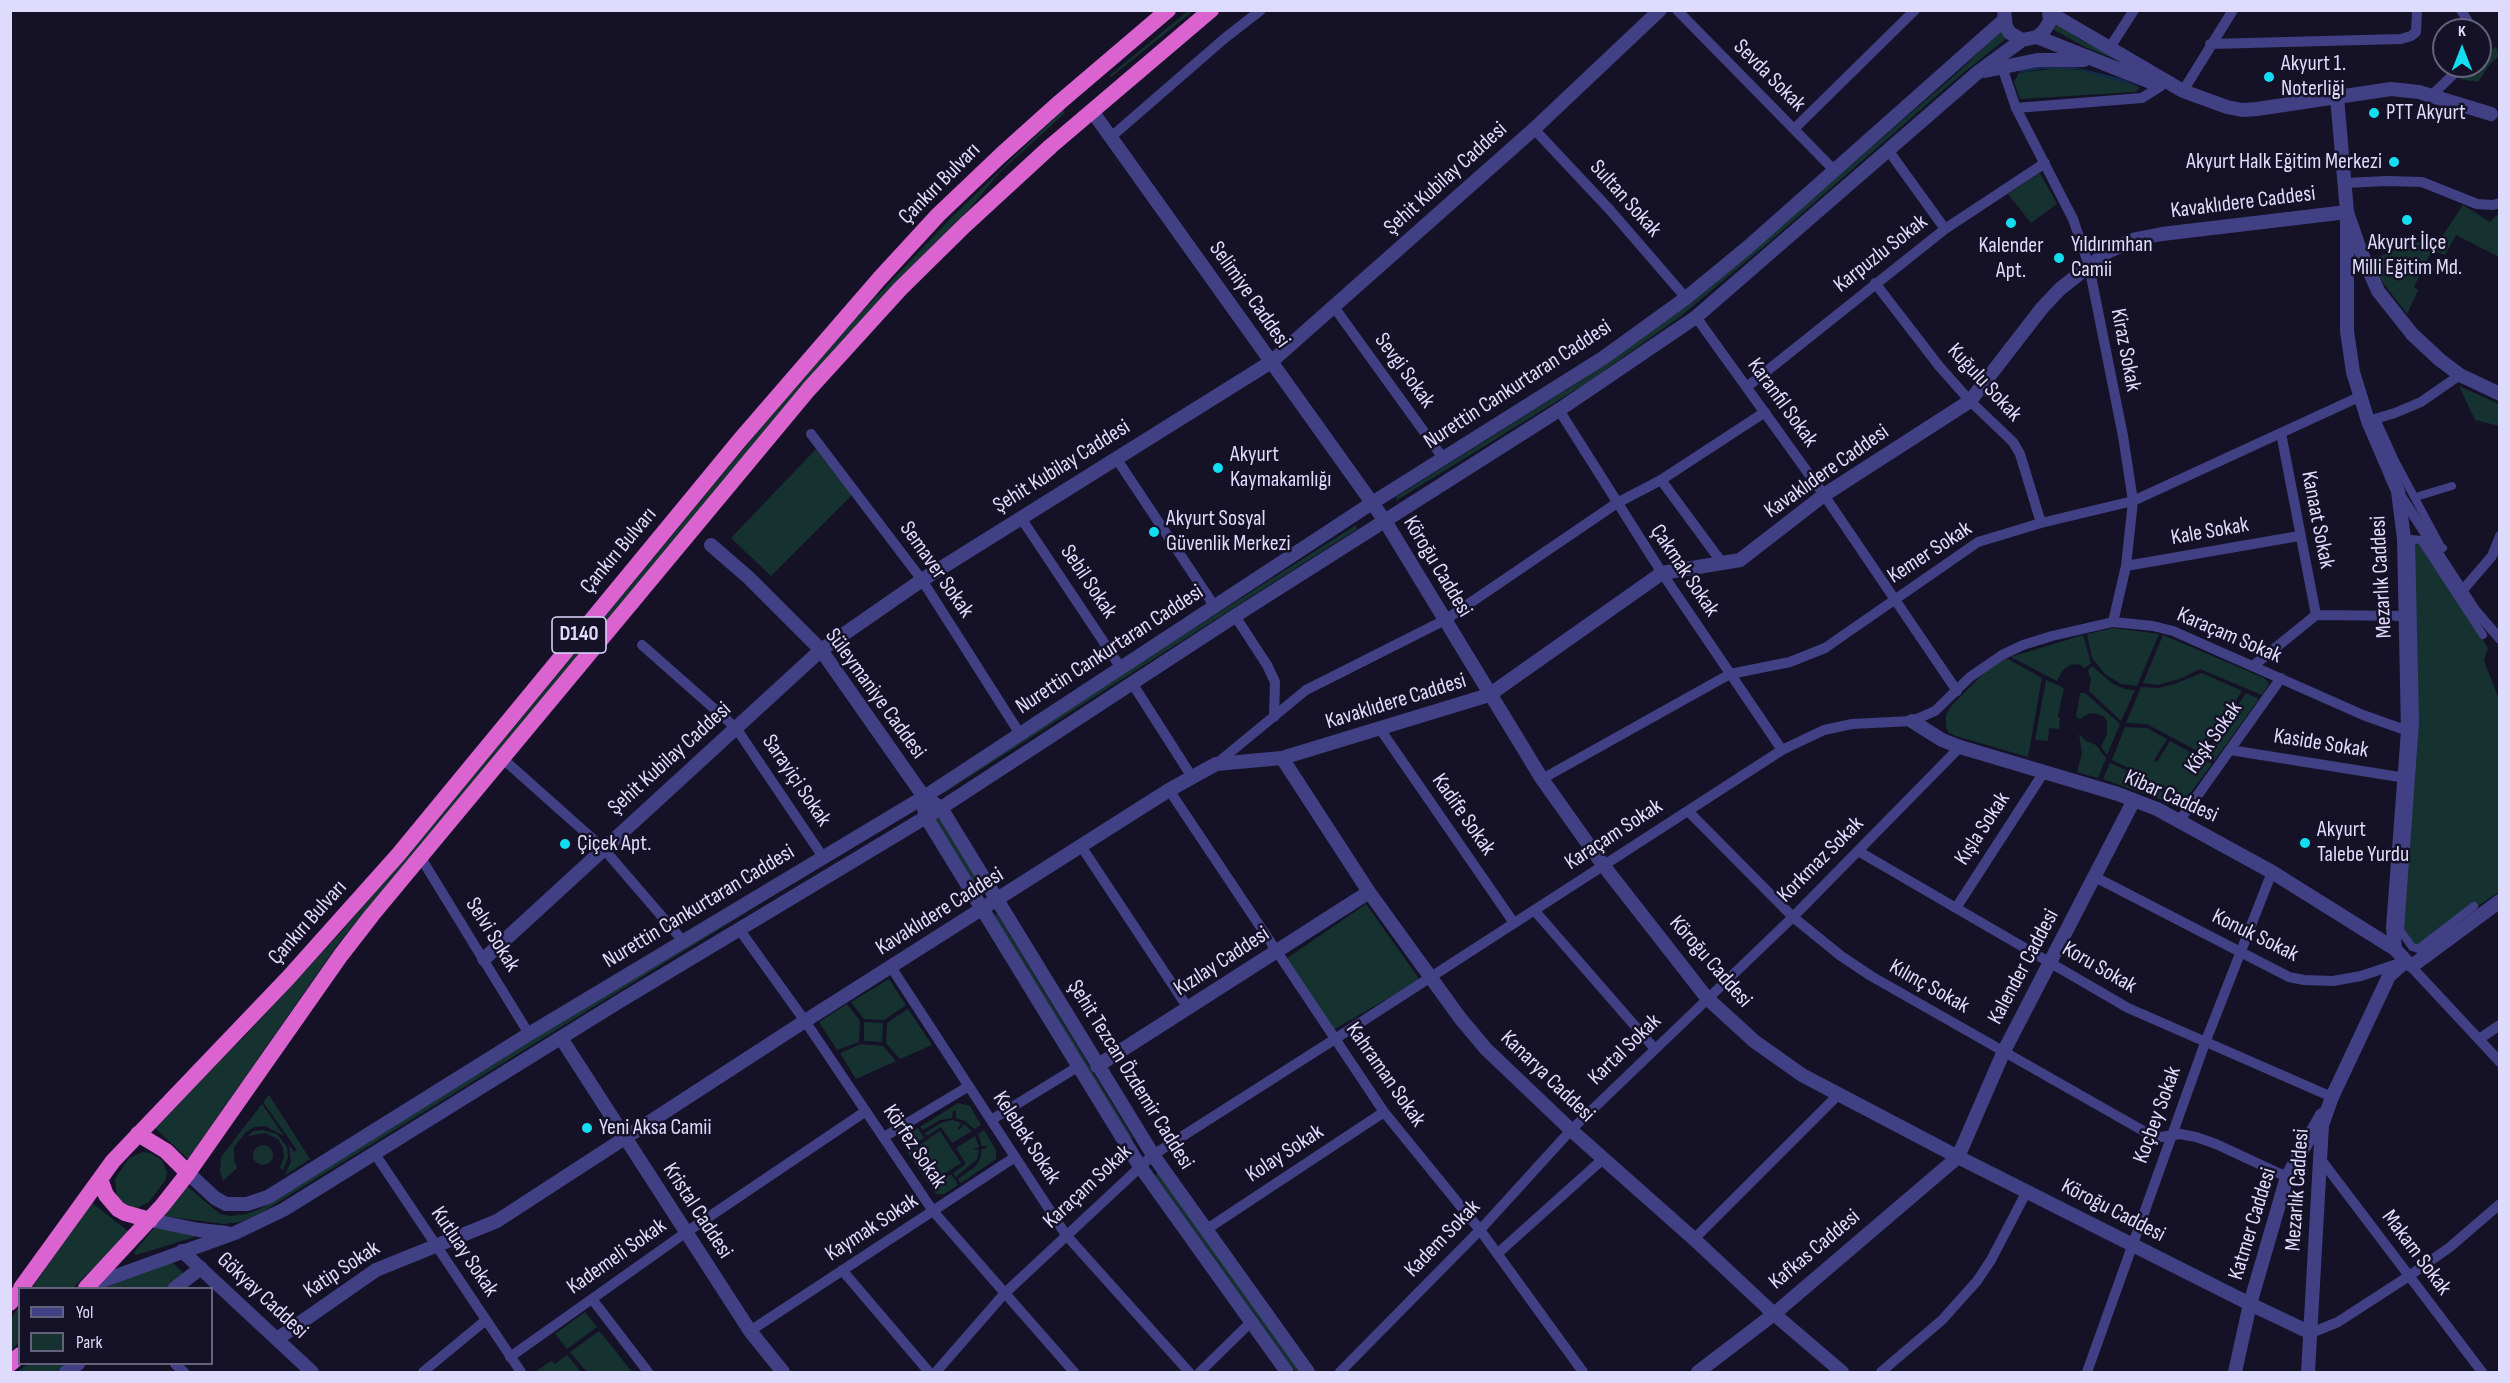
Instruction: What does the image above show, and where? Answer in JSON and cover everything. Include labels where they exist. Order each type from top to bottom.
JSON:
[{"type":"highway","name":"Çankırı Bulvarı","points":[[22,1287],[113,1161],[258,1011],[398,855],[740,441],[902,254],[938,215],[1001,155],[1059,102],[1168,10]]},
{"type":"highway","name":"Çankırı Bulvarı","points":[[88,1287],[150,1220],[188,1173],[341,955],[809,389],[900,289],[966,225],[1092,111],[1211,10]]},
{"type":"highway","points":[[138,1134],[166,1151],[188,1173]]},
{"type":"highway","points":[[100,1179],[106,1195],[118,1209],[150,1220]]},
{"type":"street","points":[[1111,137],[1261,10]]},
{"type":"street","name":"Şehit Kubilay Caddesi","points":[[484,959],[821,650],[922,580],[1271,362],[1534,129],[1660,10]]},
{"type":"street","name":"Sevda Sokak","points":[[1677,10],[1833,169]]},
{"type":"street","points":[[1794,129],[1916,10]]},
{"type":"street","points":[[2109,49],[2134,10]]},
{"type":"street","points":[[2183,91],[2233,10]]},
{"type":"street","points":[[2210,44],[2401,39],[2416,32],[2417,10]]},
{"type":"street","points":[[2037,37],[2048,26],[2050,12],[2183,91],[2209,102],[2242,110],[2391,89],[2432,95],[2497,115]]},
{"type":"street","points":[[2004,15],[2010,33],[2022,40],[2037,37],[2161,86],[2183,91]]},
{"type":"street","name":"Nurettin Cankurtaran Caddesi","points":[[188,1173],[215,1198],[226,1204],[257,1202],[285,1187],[529,1034],[923,797],[1372,503],[1573,378],[1686,298],[1748,247],[2004,15]]},
{"type":"street","name":"Nurettin Cankurtaran Caddesi","points":[[88,1287],[235,1233],[283,1210],[739,929],[941,808],[1235,616],[1559,410],[1696,317],[1977,73],[2022,40]]},
{"type":"street","points":[[1977,73],[2055,58],[2100,62]]},
{"type":"street","name":"Kiraz Sokak","points":[[2002,67],[2016,108],[2073,219],[2089,266],[2127,456],[2133,501],[2126,566],[2113,622]]},
{"type":"street","points":[[2432,95],[2450,78]]},
{"type":"street","points":[[2016,108],[2142,98],[2161,86]]},
{"type":"street","points":[[2337,97],[2347,212],[2378,291],[2412,333],[2460,375],[2499,394]]},
{"type":"street","name":"Selimiye Caddesi","points":[[1092,111],[1372,503]]},
{"type":"street","name":"Sultan Sokak","points":[[1534,129],[1610,210],[1686,298]]},
{"type":"street","points":[[1888,150],[1945,229]]},
{"type":"street","name":"Karpuzlu Sokak","points":[[1748,387],[1945,229],[2045,163]]},
{"type":"street","points":[[2344,183],[2422,182],[2477,204],[2499,203]]},
{"type":"street","name":"Kavaklıdere Caddesi","points":[[436,1246],[497,1221],[1169,790],[1216,764],[1282,758],[1490,695],[1662,573],[1740,560],[1824,495],[1970,401],[2042,308],[2061,289],[2109,251],[2144,237],[2347,212]]},
{"type":"street","name":"Mezarlık Caddesi","points":[[2347,212],[2347,331],[2359,397],[2372,420],[2398,491],[2404,539],[2408,731],[2393,928],[2395,949]]},
{"type":"street","name":"Kuğulu Sokak","points":[[1875,283],[1939,366],[1970,401],[2002,431],[2020,454],[2041,523]]},
{"type":"street","name":"Sevgi Sokak","points":[[1334,306],[1443,458]]},
{"type":"street","name":"Karanfil Sokak","points":[[1696,317],[1824,495],[1957,691]]},
{"type":"street","points":[[2444,548],[2441,547],[2372,420],[2421,402],[2460,375]]},
{"type":"street","name":"Kemer Sokak","points":[[1542,779],[1730,674],[1790,662],[1825,648],[1978,542],[2041,523],[2133,501],[2359,397]]},
{"type":"street","name":"Çakmak Sokak","points":[[1559,410],[1662,573],[1782,750]]},
{"type":"street","points":[[1216,764],[1306,690],[1445,620],[1617,503],[1661,480],[1765,412]]},
{"type":"street","name":"Kanaat Sokak","points":[[2281,433],[2316,615]]},
{"type":"street","name":"Semaver Sokak","points":[[811,434],[922,580],[1020,734]]},
{"type":"street","points":[[1116,458],[1215,607]]},
{"type":"street","points":[[1661,480],[1723,564]]},
{"type":"street","points":[[2419,496],[2452,486]]},
{"type":"street","points":[[2398,491],[2462,591],[2499,639]]},
{"type":"street","name":"Köroğu Caddesi","points":[[1372,503],[1542,779],[1603,865],[1707,998],[1754,1041],[1777,1058],[1839,1094],[1958,1157],[2250,1305],[2311,1332]]},
{"type":"street","name":"Sebil Sokak","points":[[1021,518],[1121,668]]},
{"type":"street","name":"Kale Sokak","points":[[2126,566],[2299,536]]},
{"type":"street","points":[[2462,591],[2492,556],[2499,536]]},
{"type":"street","points":[[2474,906],[2418,949],[2412,947],[2400,930],[2415,722],[2411,538],[2421,540],[2483,635]]},
{"type":"street","name":"Süleymaniye Caddesi","points":[[711,544],[749,578],[821,650],[923,797]]},
{"type":"street","points":[[2253,666],[2316,615],[2407,616]]},
{"type":"street","points":[[1235,616],[1267,665],[1275,682],[1274,717]]},
{"type":"street","name":"Karaçam Sokak","points":[[936,1372],[1004,1294],[1152,1155],[1335,1040],[1782,750],[1824,730],[1852,724],[1912,721],[1935,711],[1986,665],[2023,645],[2113,622],[2153,626],[2173,631],[2363,715],[2408,731]]},
{"type":"street","name":"Sarayiçi Sokak","points":[[642,645],[736,728],[824,857]]},
{"type":"street","name":"Köşk Sokak","points":[[2180,820],[2281,678]]},
{"type":"street","points":[[1132,683],[1192,777]]},
{"type":"street","name":"Kibar Caddesi","points":[[1912,721],[1942,741],[2134,800],[2180,820],[2272,872],[2395,949],[2409,963]]},
{"type":"street","name":"Kadife Sokak","points":[[1380,729],[1514,923]]},
{"type":"street","name":"Korkmaz Sokak","points":[[1707,998],[1793,917],[1960,747]]},
{"type":"street","name":"Kaside Sokak","points":[[2230,750],[2406,778]]},
{"type":"street","name":"Kanarya Caddesi","points":[[1282,758],[1368,892],[1485,1049],[1774,1314],[1842,1372]]},
{"type":"street","points":[[503,759],[603,848],[683,941]]},
{"type":"street","name":"Kışla Sokak","points":[[1956,908],[2044,772]]},
{"type":"street","name":"Kahraman Sokak","points":[[1169,790],[1384,1112],[1480,1230],[1584,1372]]},
{"type":"street","name":"Şehit Tezcan Özdemir Caddesi","points":[[923,797],[941,808],[1152,1155],[1308,1372]]},
{"type":"street","name":"Şehit Tezcan Özdemir Caddesi","points":[[923,797],[926,817],[1139,1165],[1287,1372]]},
{"type":"street","name":"Kalender Caddesi","points":[[1958,1157],[2004,1051],[2134,800]]},
{"type":"street","name":"Kılınç Sokak","points":[[1688,811],[1793,917],[1841,956],[1871,976],[2147,1133],[2161,1137],[2180,1134],[2196,1137],[2287,1177]]},
{"type":"street","points":[[1081,846],[1188,1008]]},
{"type":"street","name":"Koru Sokak","points":[[1858,851],[2128,1008],[2332,1097]]},
{"type":"street","name":"Selvi Sokak","points":[[421,858],[529,1034]]},
{"type":"street","name":"Koçbey Sokak","points":[[2087,1372],[2205,1042],[2272,872]]},
{"type":"street","name":"Konuk Sokak","points":[[2095,877],[2289,977],[2320,981],[2361,976],[2409,963]]},
{"type":"street","name":"Kızılay Caddesi","points":[[1097,1066],[1368,892]]},
{"type":"street","name":"Mezarlık Caddesi","points":[[2308,1372],[2319,1157],[2322,1125],[2332,1097],[2389,976],[2499,901]]},
{"type":"street","points":[[1533,910],[1655,1048]]},
{"type":"street","name":"Körfez Sokak","points":[[739,929],[806,1021],[933,1211],[1074,1372]]},
{"type":"street","points":[[2409,963],[2499,1062]]},
{"type":"street","name":"Kelebek Sokak","points":[[891,967],[1066,1235],[1189,1372]]},
{"type":"street","name":"Kartal Sokak","points":[[1571,1130],[1707,998]]},
{"type":"street","points":[[2479,1039],[2499,1025]]},
{"type":"street","name":"Kristal Caddesi","points":[[561,1038],[750,1331],[783,1372]]},
{"type":"street","points":[[991,1120],[1079,1066]]},
{"type":"street","points":[[884,1137],[969,1086]]},
{"type":"street","points":[[1694,1239],[1839,1094]]},
{"type":"street","name":"Katmer Caddesi","points":[[2235,1372],[2250,1305],[2287,1177],[2303,1144],[2332,1097]]},
{"type":"street","name":"Kademeli Sokak","points":[[510,1357],[685,1233],[866,1111]]},
{"type":"street","name":"Kolay Sokak","points":[[1207,1229],[1384,1112]]},
{"type":"street","name":"Kadem Sokak","points":[[1340,1372],[1480,1230],[1571,1130]]},
{"type":"street","name":"Kutluay Sokak","points":[[375,1154],[521,1372]]},
{"type":"street","name":"Kaymak Sokak","points":[[750,1331],[1015,1157]]},
{"type":"street","name":"Kafkas Caddesi","points":[[1703,1371],[1774,1314],[1958,1157]]},
{"type":"street","name":"Makam Sokak","points":[[2319,1157],[2482,1372]]},
{"type":"street","points":[[1497,1254],[1603,1159]]},
{"type":"street","points":[[1881,1372],[1942,1320],[1977,1281],[1991,1260],[2027,1191]]},
{"type":"street","points":[[2311,1332],[2338,1322],[2409,1276],[2450,1247],[2499,1204]]},
{"type":"street","points":[[150,1220],[199,1230],[235,1233]]},
{"type":"street","name":"Katip Sokak","points":[[277,1339],[376,1270],[405,1256],[436,1246]]},
{"type":"street","name":"Gökyay Caddesi","points":[[182,1251],[312,1372]]},
{"type":"street","points":[[176,1287],[201,1268]]},
{"type":"street","points":[[842,1270],[929,1372]]},
{"type":"street","points":[[592,1299],[648,1372]]},
{"type":"street","points":[[423,1372],[486,1320]]},
{"type":"street","points":[[1200,1372],[1251,1322]]},
{"type":"green space","points":[[1189,10],[1193,11],[1111,77],[1109,76]]},
{"type":"green space","points":[[2054,21],[2112,58],[2085,47],[2049,27]]},
{"type":"green space","points":[[2001,31],[2007,38],[1957,78],[1681,316],[1588,382],[1397,500],[1396,497],[1582,380],[1693,302],[1956,74]]},
{"type":"green space","points":[[2496,47],[2499,56],[2492,62],[2492,49]]},
{"type":"green space","points":[[2059,68],[2088,71],[2140,87],[2135,92],[2020,99],[2014,82],[2019,73]]},
{"type":"green space","points":[[2460,78],[2481,78],[2478,82]]},
{"type":"green space","points":[[1063,110],[1065,113],[1000,172],[972,206],[921,258],[338,944],[188,1159],[154,1127],[242,1039],[339,934],[438,819],[773,413],[854,320],[953,216]]},
{"type":"green space","points":[[2040,173],[2057,204],[2031,223],[2008,194]]},
{"type":"green space","points":[[2463,205],[2490,222],[2499,213],[2499,257],[2456,235],[2445,255],[2432,250],[2414,287],[2418,290],[2407,314],[2381,280],[2371,260],[2401,247],[2443,235]]},
{"type":"green space","points":[[2459,386],[2499,404],[2499,426],[2475,420]]},
{"type":"green space","points":[[816,449],[852,495],[771,576],[731,538]]},
{"type":"green space","points":[[1356,525],[1357,529],[944,793],[942,789]]},
{"type":"green space","points":[[2413,540],[2420,540],[2488,648],[2484,661],[2500,702],[2500,891],[2417,948],[2402,930]]},
{"type":"green space","points":[[2114,628],[2159,634],[2137,686],[2121,684],[2105,674],[2092,658],[2087,634]]},
{"type":"green space","points":[[2083,635],[2091,663],[2085,668],[2078,664],[2070,665],[2062,671],[2057,681],[2011,657]]},
{"type":"green space","points":[[2163,635],[2264,678],[2269,683],[2268,686],[2262,695],[2200,669],[2182,678],[2158,685],[2143,683]]},
{"type":"green space","points":[[2006,658],[2042,678],[2028,757],[1956,736],[1949,733],[1946,728],[1946,715],[1952,705],[1988,669]]},
{"type":"green space","points":[[2092,666],[2113,684],[2135,690],[2121,721],[2089,691],[2091,680],[2088,670]]},
{"type":"green space","points":[[2202,673],[2242,691],[2201,753],[2147,724],[2126,723],[2141,687],[2159,688]]},
{"type":"green space","points":[[2046,680],[2064,688],[2058,716],[2059,729],[2049,728],[2048,741],[2035,740]]},
{"type":"green space","points":[[2080,693],[2085,693],[2120,724],[2107,755],[2101,747],[2107,734],[2107,721],[2103,716],[2093,713],[2080,719],[2076,717]]},
{"type":"green space","points":[[2246,693],[2259,699],[2214,761],[2205,755]]},
{"type":"green space","points":[[2125,727],[2147,728],[2167,739],[2154,760],[2157,762],[2170,741],[2212,764],[2182,804],[2176,805],[2103,779],[2110,763],[2135,774],[2137,772],[2112,760]]},
{"type":"green space","points":[[2079,734],[2086,741],[2096,745],[2106,758],[2098,778],[2077,772],[2082,753]]},
{"type":"green space","points":[[937,815],[978,881],[975,883],[933,817]]},
{"type":"green space","points":[[902,816],[259,1214],[240,1222],[224,1224],[163,1216],[187,1186],[220,1214],[230,1216],[246,1214],[260,1209],[623,984]]},
{"type":"green space","points":[[1366,904],[1420,980],[1333,1030],[1286,959]]},
{"type":"green space","points":[[997,914],[1133,1138],[1130,1139],[994,915]]},
{"type":"green space","points":[[889,979],[906,1005],[884,1020],[864,1019],[851,1002]]},
{"type":"green space","points":[[847,1004],[860,1021],[859,1042],[837,1050],[819,1022]]},
{"type":"green space","points":[[908,1009],[932,1045],[900,1059],[886,1043],[887,1023]]},
{"type":"green space","points":[[864,1022],[883,1023],[882,1042],[864,1041]]},
{"type":"green space","points":[[861,1044],[883,1046],[896,1061],[856,1079],[840,1053]]},
{"type":"green space","points":[[269,1095],[310,1159],[284,1176],[291,1162],[289,1145],[294,1152],[297,1150],[263,1102]]},
{"type":"green space","points":[[958,1103],[970,1106],[981,1125],[974,1129],[965,1121],[956,1118],[956,1111],[953,1111],[952,1118],[940,1120],[923,1130],[920,1127]]},
{"type":"green space","points":[[262,1104],[284,1136],[265,1126],[254,1127],[246,1132],[234,1147],[234,1160],[237,1168],[223,1181],[220,1171],[221,1157]]},
{"type":"green space","points":[[952,1120],[962,1123],[959,1130],[964,1124],[972,1131],[952,1143],[941,1127],[927,1136],[925,1133],[941,1123]]},
{"type":"green space","points":[[918,1128],[924,1138],[906,1150],[902,1138]]},
{"type":"green space","points":[[263,1130],[277,1134],[287,1147],[288,1157],[283,1170],[280,1168],[284,1157],[283,1148],[278,1139],[265,1133],[248,1136],[253,1131]]},
{"type":"green space","points":[[984,1130],[996,1150],[996,1159],[961,1183],[958,1179],[976,1166],[982,1149],[987,1148],[987,1146],[982,1146],[978,1134]]},
{"type":"green space","points":[[940,1131],[961,1163],[929,1184],[908,1153]]},
{"type":"green space","points":[[975,1136],[979,1147],[973,1149],[979,1150],[977,1159],[956,1177],[953,1173],[966,1164],[956,1148]]},
{"type":"green space","points":[[263,1145],[270,1148],[273,1155],[270,1162],[263,1165],[256,1162],[253,1155],[256,1148]]},
{"type":"green space","points":[[143,1152],[162,1160],[167,1172],[166,1179],[149,1202],[137,1208],[126,1206],[117,1197],[115,1179],[129,1158]]},
{"type":"green space","points":[[1158,1173],[1301,1372],[1296,1372],[1155,1175]]},
{"type":"green space","points":[[951,1174],[958,1185],[944,1194],[936,1194],[931,1187]]},
{"type":"green space","points":[[91,1202],[129,1232],[74,1287],[33,1287]]},
{"type":"green space","points":[[155,1227],[198,1236],[136,1255],[134,1252]]},
{"type":"green space","points":[[171,1261],[186,1276],[171,1287],[106,1287]]},
{"type":"green space","points":[[18,1308],[18,1343],[11,1351],[11,1319]]},
{"type":"green space","points":[[585,1312],[597,1327],[567,1349],[555,1334]]},
{"type":"green space","points":[[599,1331],[632,1372],[587,1372],[570,1352]]},
{"type":"green space","points":[[567,1355],[581,1372],[535,1372],[551,1361],[555,1364]]},
{"type":"green space","points":[[26,1365],[70,1365],[59,1372],[18,1372]]},
{"type":"water","points":[[2071,66],[2123,79],[2140,87],[2076,69],[2042,69],[2019,73],[2021,70],[2035,67]]},
{"type":"place","name":"Akyurt 1. Noterliği","points":[[2269,77]]},
{"type":"place","name":"PTT Akyurt","points":[[2374,113]]},
{"type":"place","name":"Akyurt Halk Eğitim Merkezi","points":[[2394,162]]},
{"type":"place","name":"Akyurt İlçe Milli Eğitim Md.","points":[[2407,220]]},
{"type":"place","name":"Kalender Apt.","points":[[2011,223]]},
{"type":"place","name":"Yıldırımhan Camii","points":[[2059,258]]},
{"type":"place","name":"Akyurt Kaymakamlığı","points":[[1218,468]]},
{"type":"place","name":"Akyurt Sosyal Güvenlik Merkezi","points":[[1154,532]]},
{"type":"place","name":"Akyurt Talebe Yurdu","points":[[2305,843]]},
{"type":"place","name":"Çiçek Apt.","points":[[565,844]]},
{"type":"place","name":"Yeni Aksa Camii","points":[[587,1128]]}]
